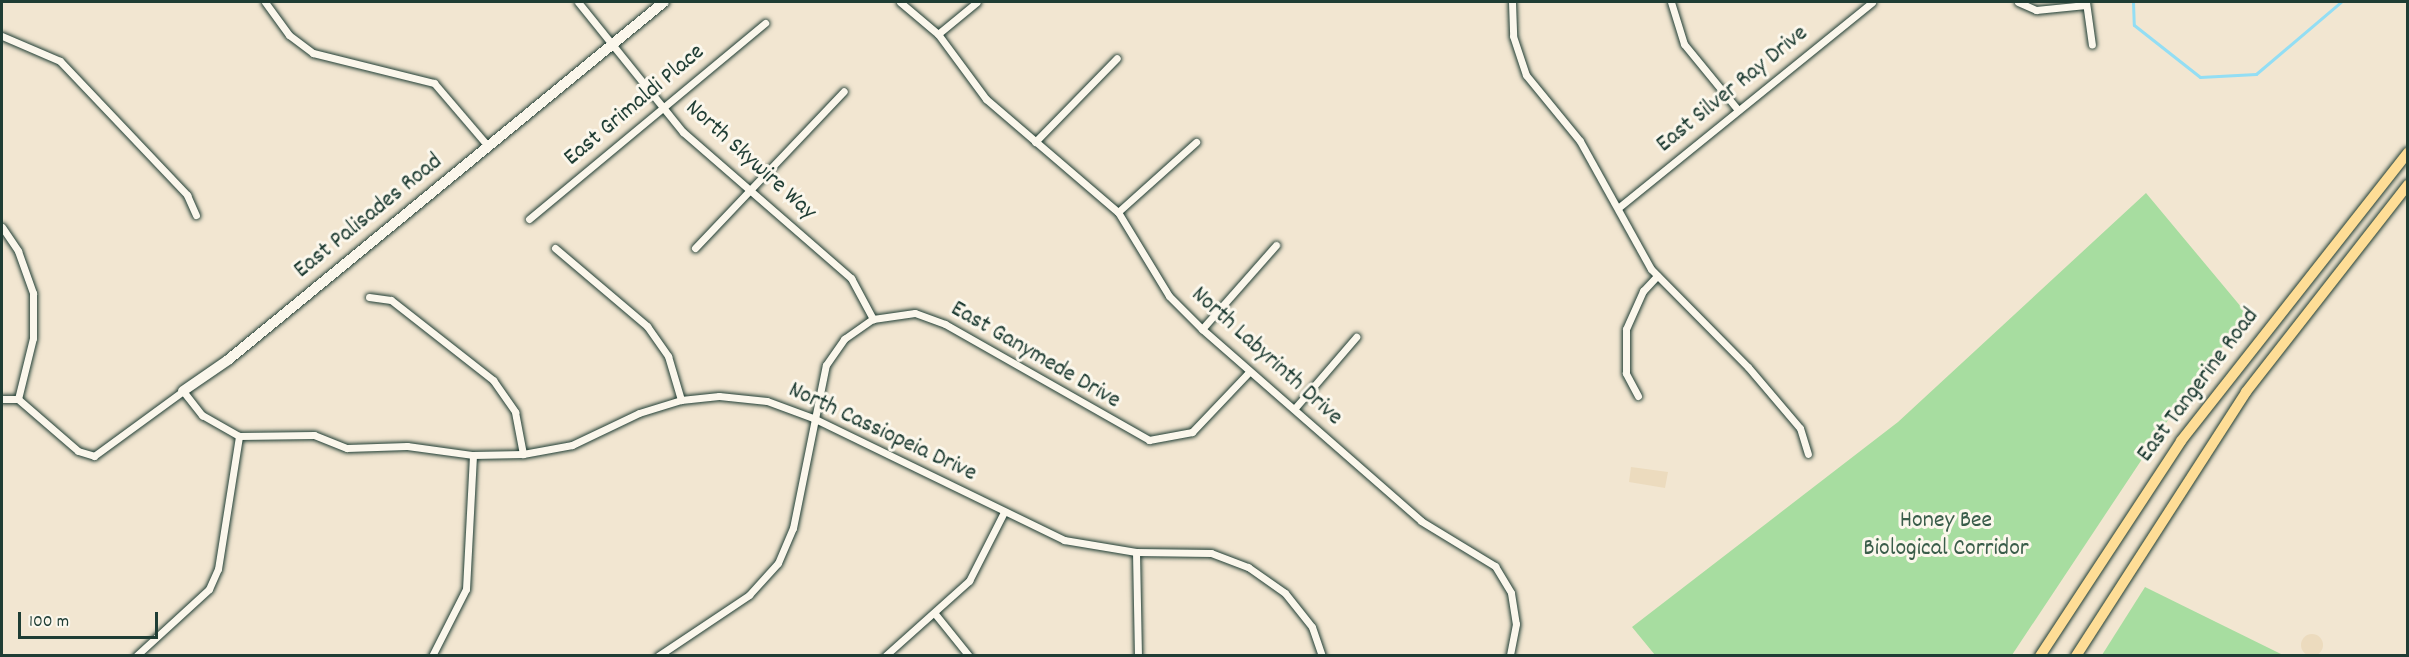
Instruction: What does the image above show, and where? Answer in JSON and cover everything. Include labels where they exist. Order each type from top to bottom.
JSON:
[{"type":"main road","name":"East Tangerine Road","points":[[2040,656],[2181,441],[2408,153]]},
{"type":"main road","name":"East Tangerine Road","points":[[2076,656],[2247,392],[2408,185]]},
{"type":"street","points":[[265,2],[289,35],[313,53],[434,82],[488,146]]},
{"type":"street","name":"North Skywire Way","points":[[578,2],[610,45],[663,108],[749,189],[851,278],[873,319]]},
{"type":"street","name":"East Palisades Road","points":[[18,399],[78,451],[94,456],[183,391],[664,2]]},
{"type":"street","name":"North Labyrinth Drive","points":[[900,2],[938,34],[986,99],[1118,212],[1169,296],[1202,329],[1249,372],[1295,408],[1421,521],[1495,566],[1511,593],[1516,624],[1510,656]]},
{"type":"street","points":[[938,34],[977,2]]},
{"type":"street","points":[[1512,2],[1513,36],[1526,75],[1580,141],[1657,276],[1748,367],[1800,429],[1808,454]]},
{"type":"street","points":[[1671,2],[1684,44],[1738,110]]},
{"type":"street","name":"East Silver Ray Drive","points":[[1618,208],[1872,2]]},
{"type":"street","points":[[2018,2],[2036,10],[2086,3],[2092,45]]},
{"type":"street","name":"East Grimaldi Place","points":[[529,219],[765,23]]},
{"type":"street","points":[[2,36],[60,61],[188,195],[196,215]]},
{"type":"street","points":[[1035,142],[1078,92],[1117,58]]},
{"type":"street","points":[[695,248],[843,91]]},
{"type":"street","points":[[1118,212],[1196,142]]},
{"type":"street","points":[[2,227],[18,251],[33,293],[33,338],[18,399],[2,399]]},
{"type":"street","points":[[1202,329],[1276,245]]},
{"type":"street","points":[[555,248],[647,326],[668,356],[681,400]]},
{"type":"street","points":[[1638,396],[1626,373],[1626,329],[1643,291],[1657,276]]},
{"type":"street","points":[[369,297],[391,300],[493,380],[515,412],[523,454]]},
{"type":"street","name":"East Ganymede Drive","points":[[658,656],[749,595],[778,563],[793,528],[825,365],[844,339],[873,319],[915,314],[945,324],[1149,440],[1192,432],[1249,372]]},
{"type":"street","points":[[1295,408],[1356,337]]},
{"type":"street","points":[[136,656],[209,589],[218,569],[239,436],[202,415],[183,391]]},
{"type":"street","name":"North Cassiopeia Drive","points":[[239,436],[314,435],[358,449],[407,446],[473,455],[523,454],[572,445],[639,413],[681,400],[719,396],[767,402],[813,418],[1064,540],[1136,552],[1211,553],[1248,567],[1285,593],[1312,627],[1322,656]]},
{"type":"street","points":[[432,656],[466,589],[473,455]]},
{"type":"street","points":[[885,656],[936,615],[969,581],[1004,512]]},
{"type":"street","points":[[1136,552],[1138,656]]},
{"type":"street","points":[[936,615],[969,656]]},
{"type":"shaded area","points":[[1631,467],[1668,472],[1665,488],[1629,482]]},
{"type":"shaded area","points":[[2312,634],[2320,637],[2323,645],[2320,653],[2312,656],[2304,653],[2301,645],[2304,637]]},
{"type":"green space","name":"Honey Bee Biological Corridor","points":[[2146,193],[2247,314],[2174,411],[2012,655],[1655,655],[1632,627],[1898,422]]},
{"type":"green space","points":[[2145,587],[2283,655],[2102,655]]},
{"type":"waterway","points":[[2133,2],[2134,25],[2200,77],[2256,74],[2341,2]]}]
